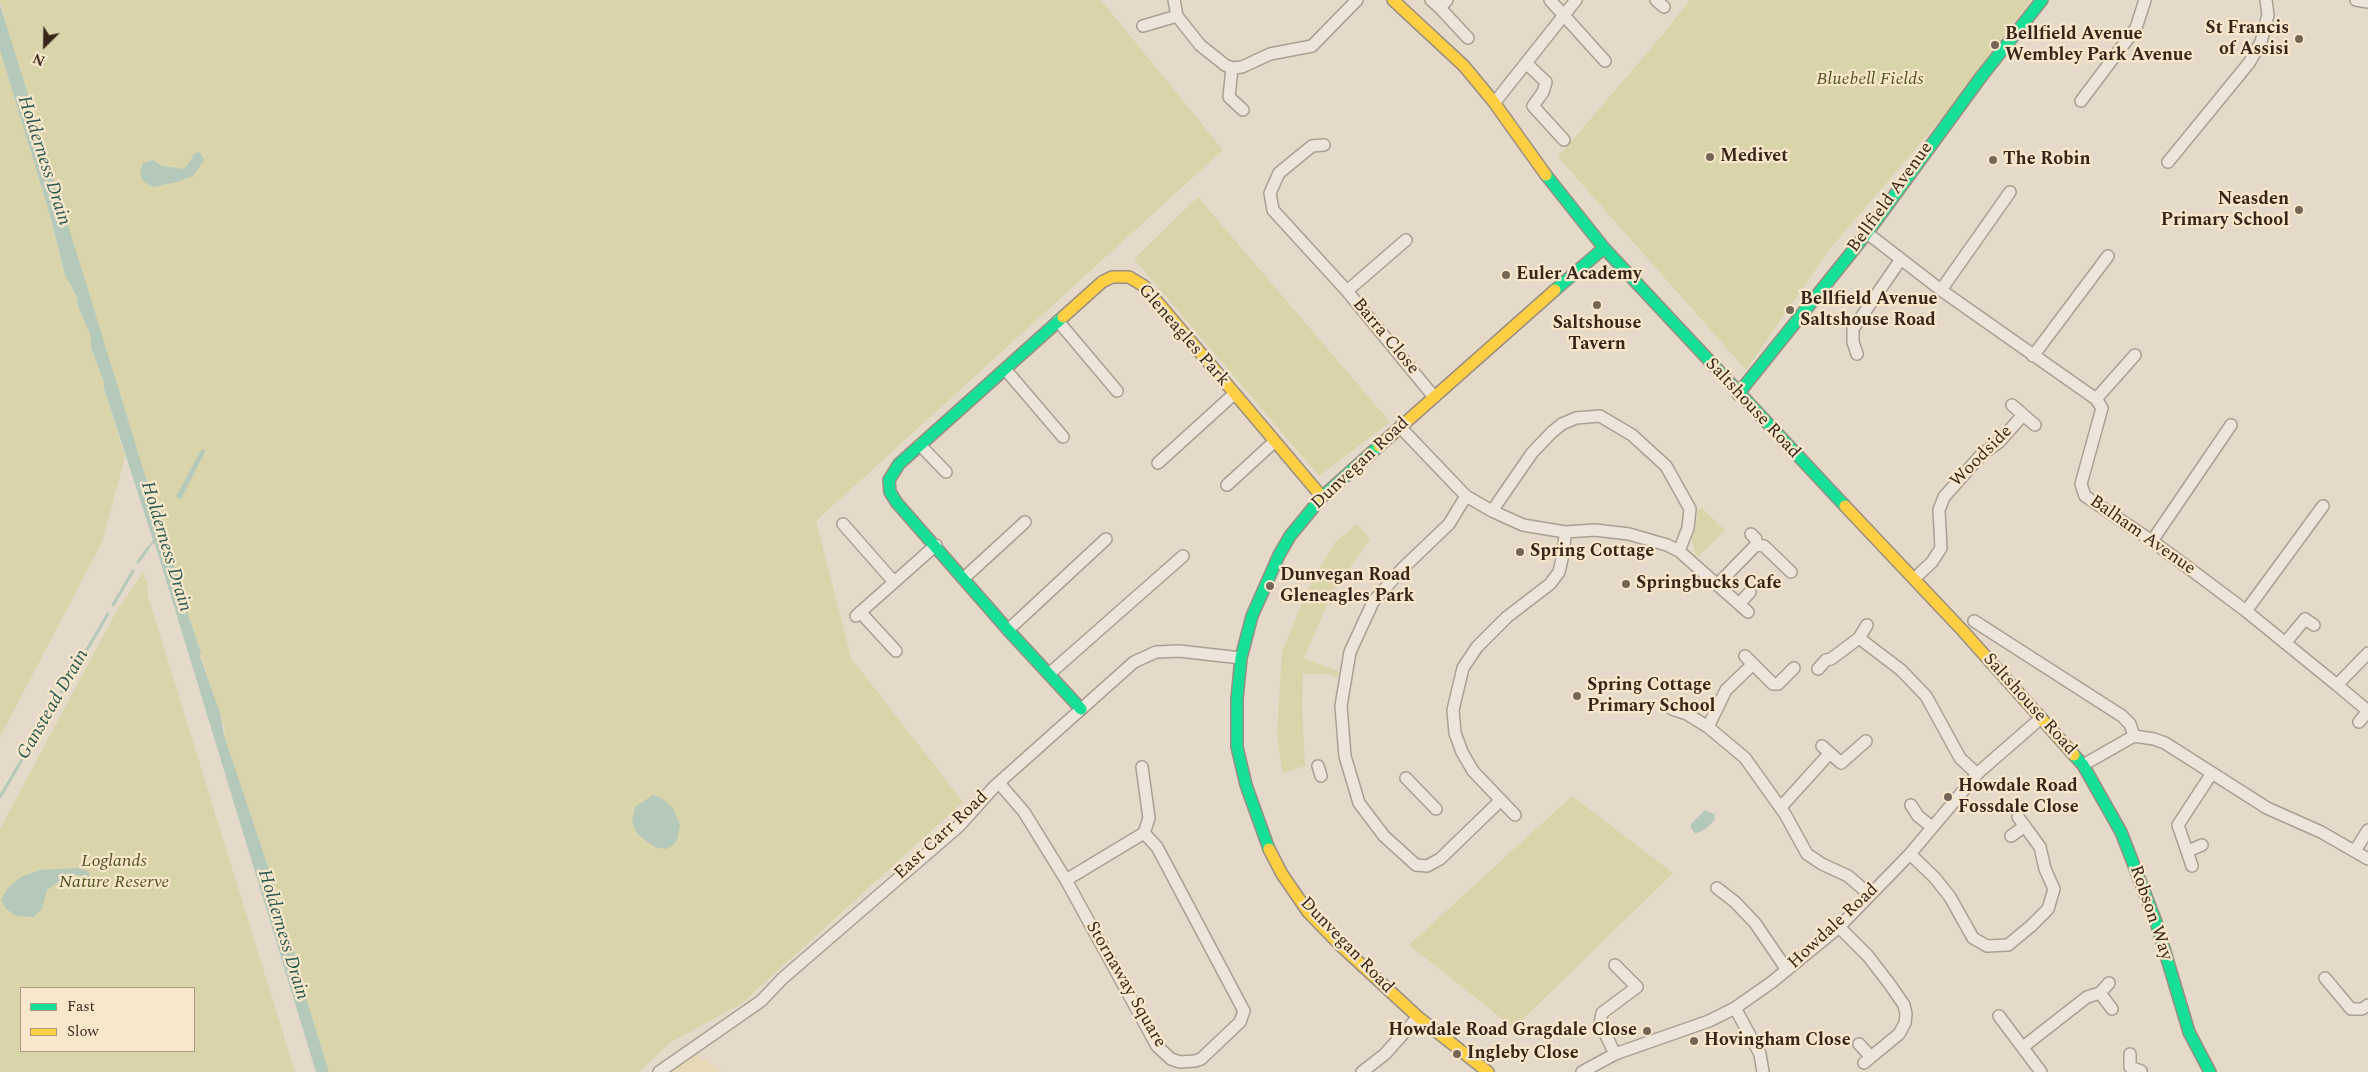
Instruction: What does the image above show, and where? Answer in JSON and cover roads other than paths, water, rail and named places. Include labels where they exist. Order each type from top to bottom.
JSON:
[{"type":"street","points":[[1174,0],[1177,16],[1200,45],[1225,65],[1232,68],[1242,67],[1270,54],[1312,46],[1357,0]]},
{"type":"street","name":"Saltshouse Road","points":[[1393,0],[1464,66],[1495,102],[1556,189],[1604,248],[1738,394],[1914,579],[2083,765],[2134,736],[2130,724],[2122,716],[1974,621]]},
{"type":"street","points":[[1550,0],[1605,61]]},
{"type":"street","points":[[1495,102],[1576,0]]},
{"type":"street","name":"Bellfield Avenue","points":[[1738,394],[1867,233],[1961,104],[2042,0]]},
{"type":"street","points":[[2081,101],[2136,28],[2146,0]]},
{"type":"street","points":[[2168,162],[2249,63],[2261,42],[2268,14],[2266,0]]},
{"type":"street","points":[[2356,0],[2368,2]]},
{"type":"street","points":[[1439,3],[1468,38]]},
{"type":"street","points":[[1143,26],[1177,16]]},
{"type":"street","points":[[1526,63],[1546,82],[1543,92],[1533,106],[1564,140]]},
{"type":"street","points":[[1232,68],[1229,97],[1243,110]]},
{"type":"street","points":[[1324,145],[1312,146],[1279,173],[1270,193],[1273,210],[1347,291]]},
{"type":"street","points":[[1940,290],[2010,192]]},
{"type":"street","points":[[1867,233],[1940,290],[2096,400],[2136,355]]},
{"type":"street","name":"Barra Close","points":[[1406,240],[1347,291],[1434,397]]},
{"type":"street","name":"Dunvegan Road","points":[[1488,1072],[1418,1017],[1340,945],[1308,912],[1282,874],[1264,839],[1246,785],[1237,747],[1237,699],[1241,658],[1252,616],[1263,587],[1290,536],[1322,497],[1534,307],[1604,248]]},
{"type":"street","points":[[2033,356],[2108,256]]},
{"type":"street","points":[[1857,354],[1853,342],[1853,329],[1901,259]]},
{"type":"street","name":"Gleneagles Park","points":[[1081,709],[1008,630],[890,492],[889,480],[899,464],[920,444],[1102,282],[1112,277],[1129,277],[1144,286],[1322,497]]},
{"type":"street","points":[[1058,321],[1117,391]]},
{"type":"street","points":[[1005,369],[1063,437]]},
{"type":"street","name":"Gleneagles Park","points":[[1158,464],[1234,394]]},
{"type":"street","name":"Balham Avenue","points":[[2096,400],[2102,408],[2081,484],[2085,496],[2152,540],[2246,611],[2337,685],[2368,711],[2359,722]]},
{"type":"street","name":"Woodside","points":[[2012,405],[2035,426]]},
{"type":"street","name":"Woodside","points":[[1914,579],[1932,562],[1941,548],[1939,510],[1944,497],[1981,454],[1999,442],[2023,415]]},
{"type":"street","points":[[1492,511],[1532,453],[1550,433],[1562,424],[1576,418],[1600,416],[1632,435],[1666,466],[1690,510],[1688,528],[1679,551]]},
{"type":"street","points":[[2152,540],[2231,425]]},
{"type":"street","points":[[1400,427],[1466,496],[1492,511],[1523,525],[1565,532],[1595,530],[1629,534],[1667,545],[1679,551],[1748,612]]},
{"type":"street","points":[[1227,485],[1274,442]]},
{"type":"street","points":[[920,444],[946,472]]},
{"type":"street","points":[[1466,496],[1449,524],[1402,569],[1373,602],[1354,644],[1347,667],[1341,706],[1345,756],[1359,804],[1384,836],[1416,865],[1427,866],[1440,859],[1501,800]]},
{"type":"street","points":[[2246,611],[2323,506]]},
{"type":"street","points":[[964,578],[1025,522]]},
{"type":"street","points":[[843,524],[894,582]]},
{"type":"street","points":[[1515,815],[1473,771],[1462,752],[1453,722],[1456,690],[1463,668],[1477,647],[1506,617],[1550,584],[1559,572],[1564,550],[1565,532]]},
{"type":"street","points":[[1718,584],[1756,545],[1756,539],[1751,534]]},
{"type":"street","points":[[1008,630],[1106,539]]},
{"type":"street","points":[[1756,545],[1764,546],[1791,572]]},
{"type":"street","points":[[896,651],[858,614],[936,546]]},
{"type":"street","points":[[1049,674],[1183,556]]},
{"type":"street","points":[[1739,604],[1750,592]]},
{"type":"street","points":[[2285,643],[2305,619],[2314,626]]},
{"type":"street","points":[[1818,669],[1826,660],[1859,638],[1867,625]]},
{"type":"street","points":[[1859,638],[1902,670],[1926,696],[1960,758],[1977,774]]},
{"type":"street","name":"East Carr Road","points":[[659,1072],[761,1001],[783,978],[838,933],[906,870],[959,826],[999,783],[1134,662],[1156,652],[1179,651],[1241,658]]},
{"type":"street","points":[[2337,685],[2368,653]]},
{"type":"street","points":[[1708,727],[1726,690],[1749,660],[1774,684],[1778,684],[1794,668]]},
{"type":"street","points":[[1672,709],[1687,714],[1708,727],[1745,758],[1781,807],[1807,854],[1822,864],[1848,876],[1870,895]]},
{"type":"street","name":"Howdale Road","points":[[1582,1072],[1615,1054],[1709,1021],[1735,1008],[1787,970],[1838,927],[1910,854],[1977,774],[2041,718]]},
{"type":"street","points":[[2134,736],[2145,736],[2165,743],[2249,798],[2368,859]]},
{"type":"street","points":[[1781,807],[1825,750],[1841,763],[1866,741]]},
{"type":"street","name":"Robson Way","points":[[2083,765],[2121,832],[2153,915],[2190,1032],[2205,1070]]},
{"type":"street","points":[[2192,866],[2178,825],[2212,772]]},
{"type":"street","points":[[1066,880],[1144,833],[1149,818],[1139,774]]},
{"type":"street","points":[[1406,778],[1436,809]]},
{"type":"street","name":"Stornaway Square","points":[[999,783],[1024,812],[1066,880],[1157,1046],[1164,1054],[1180,1062],[1189,1063],[1201,1059],[1240,1022],[1244,1011],[1157,847],[1144,833]]},
{"type":"street","points":[[1911,805],[1918,816],[1932,827]]},
{"type":"street","points":[[1910,854],[1935,878],[1950,898],[1973,938],[1987,946],[2008,945],[2032,926],[2048,909],[2054,889],[2045,869],[2040,847],[2022,821],[2012,836]]},
{"type":"street","points":[[2355,851],[2368,830]]},
{"type":"street","points":[[2188,851],[2202,845]]},
{"type":"street","points":[[1717,888],[1735,902],[1755,923],[1787,970]]},
{"type":"street","points":[[1838,927],[1868,956],[1904,1005],[1906,1014],[1905,1023],[1900,1034],[1867,1060],[1859,1044]]},
{"type":"street","points":[[1615,965],[1637,987],[1602,1013],[1600,1022],[1615,1054]]},
{"type":"street","points":[[2325,978],[2351,1009],[2362,1010],[2368,1005]]},
{"type":"street","points":[[2023,1047],[2087,997],[2100,992],[2109,983]]},
{"type":"street","points":[[2100,992],[2112,1009]]},
{"type":"street","points":[[1735,1008],[1760,1054],[1763,1072]]},
{"type":"street","points":[[1998,1016],[2023,1047],[2036,1070]]},
{"type":"street","points":[[1362,1072],[1386,1054],[1418,1017]]},
{"type":"street","points":[[2130,1054],[2131,1070]]},
{"type":"water","name":"Holderness Drain","points":[[0,4],[154,504],[159,519],[164,522],[162,528],[177,575],[177,581],[220,713],[224,735],[274,884],[274,892],[297,959],[301,982],[329,1072],[316,1072],[155,544],[152,544],[147,552],[145,551],[153,540],[104,388],[104,382],[91,348],[91,337],[78,306],[77,297],[65,275],[50,215],[0,50]]},
{"type":"water","points":[[200,152],[204,160],[193,176],[177,182],[153,187],[144,182],[140,174],[143,163],[153,160],[162,166],[184,169],[192,159],[193,154]]},
{"type":"water","points":[[205,449],[181,499],[176,497],[201,450]]},
{"type":"water","points":[[653,795],[663,799],[673,808],[680,825],[677,840],[666,849],[655,847],[642,838],[637,833],[632,822],[635,807]]},
{"type":"water","points":[[1705,810],[1714,814],[1715,820],[1704,830],[1695,834],[1691,824]]},
{"type":"water","points":[[77,868],[88,871],[90,877],[73,875],[61,880],[47,890],[42,909],[34,917],[17,916],[6,909],[1,899],[8,888],[21,877],[40,870]]},
{"type":"waterway","name":"Ganstead Drain","points":[[138,562],[148,548]]},
{"type":"waterway","name":"Ganstead Drain","points":[[113,605],[133,571]]},
{"type":"waterway","name":"Ganstead Drain","points":[[0,797],[108,614]]},
{"type":"place","name":"St Francis of Assisi","points":[[2299,39]]},
{"type":"place","name":"Bellfield Avenue Wembley Park Avenue","points":[[1995,45]]},
{"type":"place","name":"Medivet","points":[[1710,157]]},
{"type":"place","name":"The Robin","points":[[1993,160]]},
{"type":"place","name":"Neasden Primary School","points":[[2299,210]]},
{"type":"place","name":"Euler Academy","points":[[1506,275]]},
{"type":"place","name":"Saltshouse Tavern","points":[[1597,305]]},
{"type":"place","name":"Bellfield Avenue Saltshouse Road","points":[[1790,310]]},
{"type":"place","name":"Spring Cottage","points":[[1520,552]]},
{"type":"place","name":"Springbucks Cafe","points":[[1626,584]]},
{"type":"place","name":"Dunvegan Road Gleneagles Park","points":[[1270,586]]},
{"type":"place","name":"Spring Cottage Primary School","points":[[1577,696]]},
{"type":"place","name":"Howdale Road Fossdale Close","points":[[1948,797]]},
{"type":"place","name":"Howdale Road Gragdale Close","points":[[1647,1031]]},
{"type":"place","name":"Hovingham Close","points":[[1694,1041]]},
{"type":"place","name":"Ingleby Close","points":[[1457,1054]]},
{"type":"park label","name":"Bluebell Fields","points":[[1870,80]]},
{"type":"park label","name":"Loglands Nature Reserve","points":[[114,872]]}]
